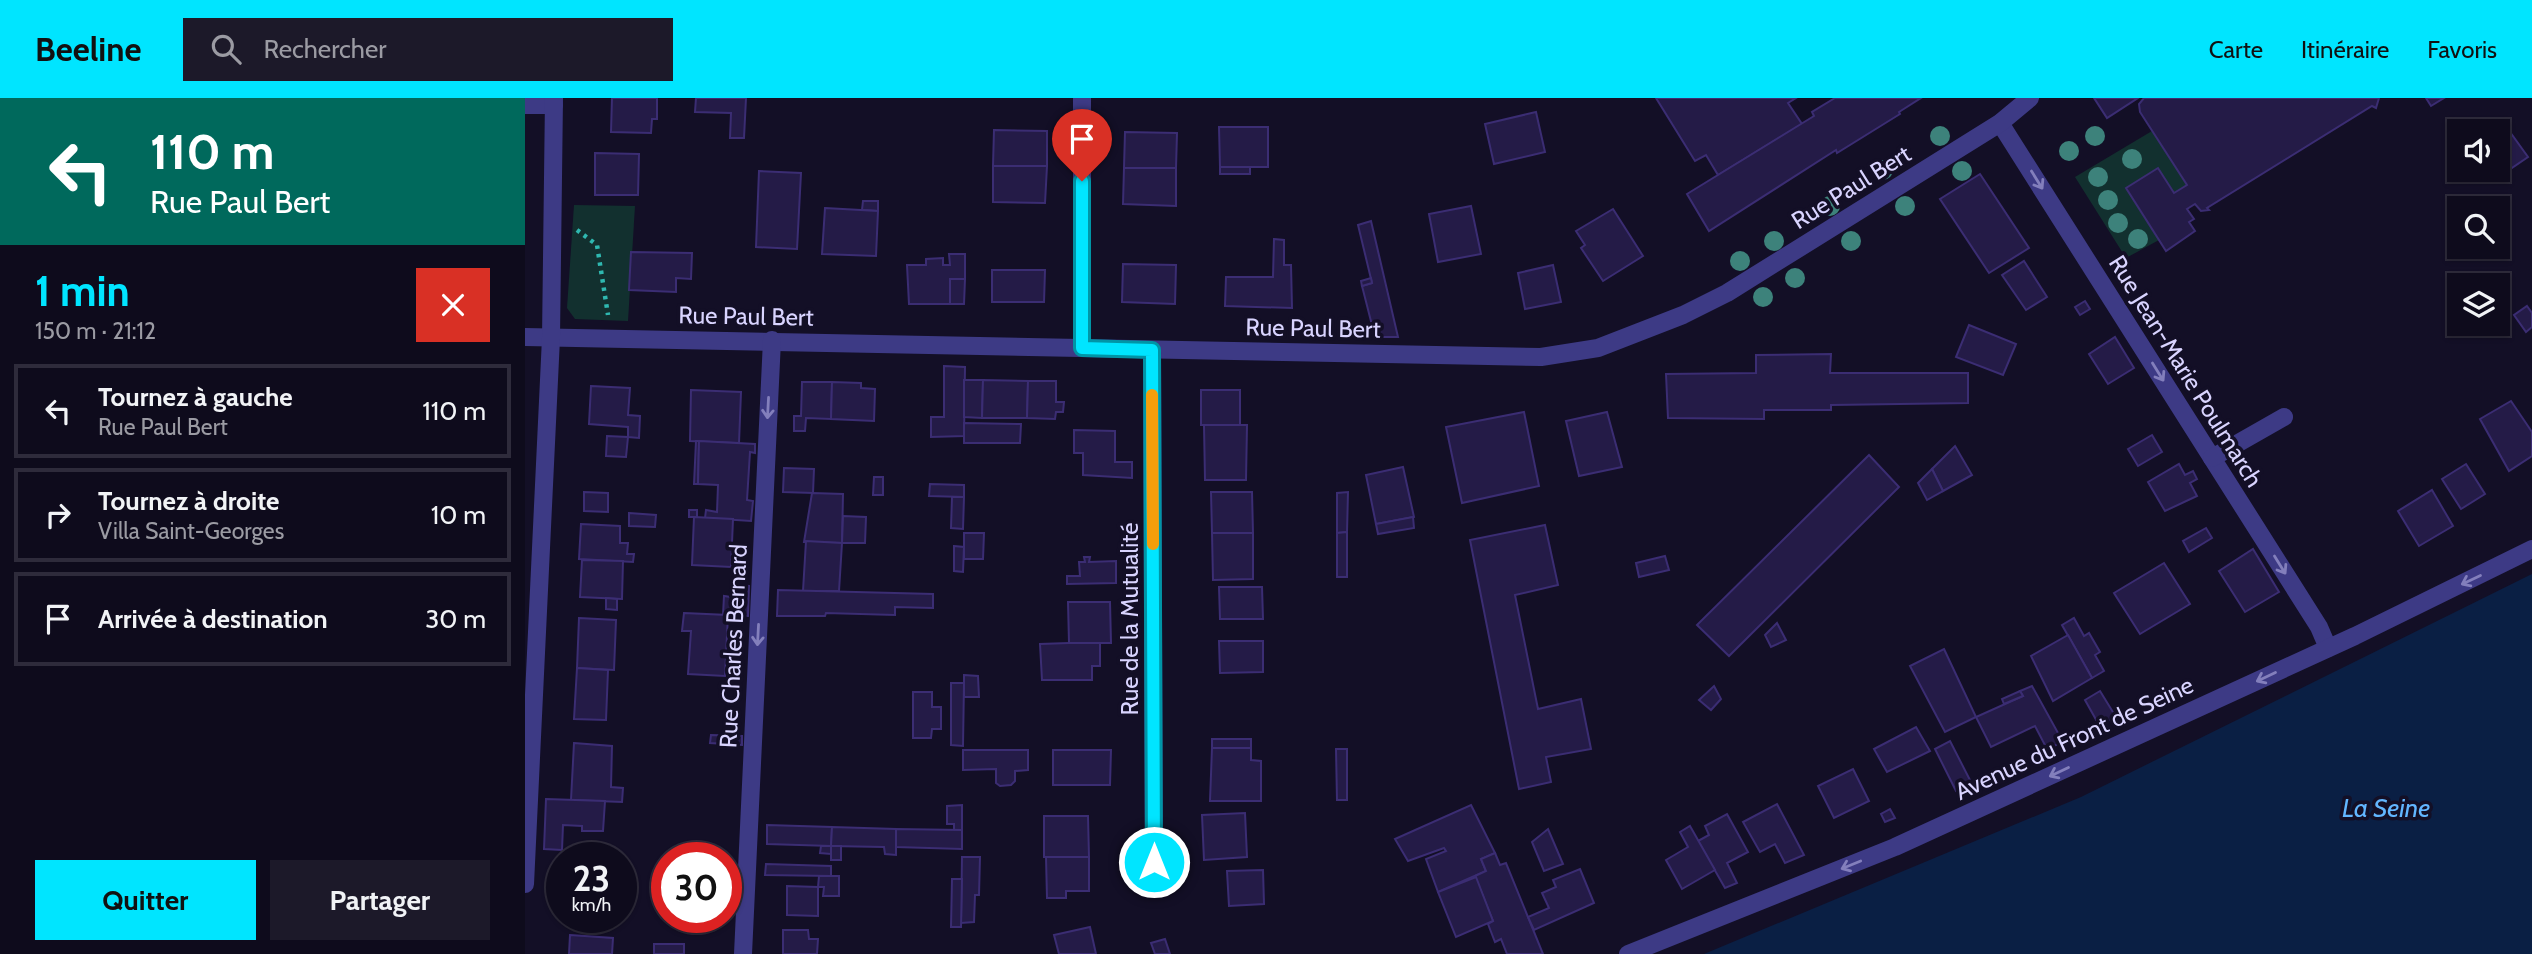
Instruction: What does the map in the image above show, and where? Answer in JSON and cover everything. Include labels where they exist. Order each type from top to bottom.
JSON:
[{"type":"street","points":[[1081,98],[1082,348]]},
{"type":"street","name":"Rue Paul Bert","points":[[525,337],[1541,357],[1598,348],[1683,315],[1727,293],[2000,123],[2030,98]]},
{"type":"street","points":[[525,105],[554,102],[551,338],[525,884]]},
{"type":"street","name":"Rue Jean-Marie Poulmarch","points":[[2000,123],[2319,627],[2329,648]]},
{"type":"street","name":"Rue Charles Bernard","points":[[743,954],[772,340]]},
{"type":"street","name":"Rue de la Mutualité","points":[[1152,350],[1154,888]]},
{"type":"street","points":[[2212,458],[2284,417]]},
{"type":"street","name":"Avenue du Front de Seine","points":[[1627,954],[1895,847],[2329,648],[2532,549]]},
{"type":"path","points":[[553,222],[576,229],[597,245],[609,318],[608,338]]},
{"type":"green space","points":[[2152,131],[2187,185],[2174,193],[2158,168],[2126,188],[2159,240],[2126,258],[2075,177]]},
{"type":"green space","points":[[574,205],[635,206],[628,321],[575,319],[567,308]]},
{"type":"water","name":"La Seine","points":[[2532,574],[2532,954],[1704,954],[2081,797]]},
{"type":"building","points":[[612,98],[657,98],[657,119],[652,119],[651,133],[611,132]]},
{"type":"building","points":[[696,98],[746,98],[744,138],[730,138],[731,113],[695,112]]},
{"type":"building","points":[[1656,98],[1796,98],[1788,103],[1802,124],[1718,175],[1706,155],[1695,161]]},
{"type":"building","points":[[1835,98],[1921,98],[1899,112],[1900,114],[1837,153],[1836,150],[1709,231],[1687,194],[1814,116],[1812,112]]},
{"type":"building","points":[[2094,98],[2138,98],[2107,118]]},
{"type":"building","points":[[2144,98],[2379,98],[2376,108],[2372,106],[2207,208],[2209,210],[2201,211],[2195,204],[2187,209],[2194,219],[2189,222],[2195,231],[2166,251],[2126,188],[2158,168],[2174,193],[2187,185],[2140,112],[2139,104]]},
{"type":"building","points":[[2426,98],[2444,98],[2431,106]]},
{"type":"building","points":[[1536,112],[1545,152],[1494,164],[1485,124]]},
{"type":"building","points":[[1219,127],[1268,127],[1268,167],[1220,167]]},
{"type":"building","points":[[994,130],[1047,131],[1047,166],[993,166]]},
{"type":"building","points":[[1125,132],[1177,133],[1176,168],[1124,168]]},
{"type":"building","points":[[2510,132],[2528,157],[2510,169]]},
{"type":"building","points":[[595,153],[639,154],[638,195],[595,195]]},
{"type":"building","points":[[993,166],[1047,166],[1045,203],[993,202]]},
{"type":"building","points":[[1220,167],[1250,167],[1250,174],[1220,174]]},
{"type":"building","points":[[1124,168],[1176,168],[1176,206],[1123,204]]},
{"type":"building","points":[[759,171],[801,173],[797,249],[756,247]]},
{"type":"building","points":[[1980,174],[2029,248],[1989,273],[1940,199]]},
{"type":"building","points":[[863,201],[878,201],[878,211],[862,210]]},
{"type":"building","points":[[1471,206],[1481,254],[1438,262],[1429,214]]},
{"type":"building","points":[[825,208],[878,211],[876,256],[822,254]]},
{"type":"building","points":[[1613,209],[1643,256],[1603,281],[1581,248],[1585,245],[1576,231]]},
{"type":"building","points":[[1371,221],[1398,337],[1375,337],[1362,286],[1372,283],[1358,225]]},
{"type":"building","points":[[1274,239],[1284,240],[1284,265],[1291,265],[1292,308],[1225,306],[1226,277],[1273,277]]},
{"type":"building","points":[[631,252],[692,253],[691,279],[676,278],[676,292],[629,290]]},
{"type":"building","points":[[949,254],[965,254],[965,279],[950,279],[950,304],[909,304],[907,265],[926,265],[926,259],[943,258],[943,265],[950,265]]},
{"type":"building","points":[[2024,261],[2047,297],[2026,310],[2002,275]]},
{"type":"building","points":[[1123,264],[1176,265],[1175,304],[1122,302]]},
{"type":"building","points":[[1553,265],[1561,302],[1525,309],[1518,273]]},
{"type":"building","points":[[992,270],[1045,270],[1044,302],[992,302]]},
{"type":"building","points":[[1371,278],[1372,283],[1362,286],[1361,281]]},
{"type":"building","points":[[950,279],[965,279],[964,304],[950,304]]},
{"type":"building","points":[[2085,301],[2090,309],[2080,315],[2075,307]]},
{"type":"building","points":[[2527,306],[2532,313],[2532,327],[2526,332],[2514,315]]},
{"type":"building","points":[[1969,325],[2016,344],[2003,375],[1956,357]]},
{"type":"building","points":[[2115,337],[2134,368],[2108,384],[2089,354]]},
{"type":"building","points":[[1831,354],[1830,373],[1968,373],[1968,403],[1831,405],[1831,410],[1764,410],[1764,419],[1668,418],[1666,374],[1756,373],[1756,355]]},
{"type":"building","points":[[944,366],[965,367],[964,436],[931,437],[931,417],[944,417]]},
{"type":"building","points":[[964,380],[983,380],[982,418],[964,417]]},
{"type":"building","points":[[983,380],[1028,381],[1027,418],[982,418]]},
{"type":"building","points":[[1028,381],[1056,381],[1056,402],[1064,402],[1063,412],[1056,412],[1055,419],[1027,418]]},
{"type":"building","points":[[802,382],[832,382],[831,419],[806,418],[805,431],[794,431],[794,416],[801,416]]},
{"type":"building","points":[[832,382],[861,383],[861,388],[875,389],[874,421],[831,419]]},
{"type":"building","points":[[591,386],[630,388],[628,415],[640,416],[639,438],[628,437],[628,427],[589,424]]},
{"type":"building","points":[[691,390],[741,392],[739,443],[690,441]]},
{"type":"building","points":[[1201,390],[1240,390],[1240,425],[1201,425]]},
{"type":"building","points":[[2511,401],[2532,432],[2532,456],[2509,471],[2480,419]]},
{"type":"building","points":[[1524,412],[1539,486],[1462,503],[1446,427]]},
{"type":"building","points":[[1607,412],[1622,467],[1579,476],[1566,421]]},
{"type":"building","points":[[964,423],[1021,424],[1020,443],[964,443]]},
{"type":"building","points":[[1204,425],[1247,425],[1246,480],[1205,480]]},
{"type":"building","points":[[1074,430],[1115,431],[1115,462],[1132,462],[1132,478],[1083,475],[1083,453],[1074,453]]},
{"type":"building","points":[[2152,435],[2162,452],[2138,466],[2128,449]]},
{"type":"building","points":[[607,436],[628,437],[626,457],[606,456]]},
{"type":"building","points":[[696,441],[699,441],[698,484],[694,484]]},
{"type":"building","points":[[699,441],[755,444],[755,453],[750,452],[747,500],[753,501],[751,521],[705,518],[706,510],[717,512],[718,485],[698,484]]},
{"type":"building","points":[[1955,446],[1972,475],[1943,491],[1932,469]]},
{"type":"building","points":[[1869,455],[1899,487],[1729,656],[1697,625]]},
{"type":"building","points":[[2179,464],[2185,475],[2193,471],[2197,479],[2190,483],[2197,496],[2165,511],[2148,482]]},
{"type":"building","points":[[2466,464],[2485,494],[2461,509],[2442,479]]},
{"type":"building","points":[[1403,467],[1414,517],[1376,524],[1366,475]]},
{"type":"building","points":[[784,468],[814,469],[813,493],[783,492]]},
{"type":"building","points":[[1932,469],[1943,491],[1927,500],[1918,483]]},
{"type":"building","points":[[874,477],[883,477],[883,495],[873,495]]},
{"type":"building","points":[[930,484],[964,485],[964,497],[929,496]]},
{"type":"building","points":[[2432,490],[2453,526],[2419,546],[2398,511]]},
{"type":"building","points":[[584,492],[608,493],[608,512],[584,511]]},
{"type":"building","points":[[1211,492],[1252,492],[1253,533],[1212,533]]},
{"type":"building","points":[[1348,492],[1347,532],[1337,533],[1337,493]]},
{"type":"building","points":[[812,493],[843,494],[842,543],[804,542]]},
{"type":"building","points":[[952,497],[964,497],[963,529],[951,528]]},
{"type":"building","points":[[689,510],[697,510],[697,517],[689,517]]},
{"type":"building","points":[[629,513],[656,515],[655,527],[629,526]]},
{"type":"building","points":[[843,516],[866,517],[865,543],[842,543]]},
{"type":"building","points":[[694,517],[733,519],[731,567],[692,565]]},
{"type":"building","points":[[1413,517],[1414,528],[1378,534],[1376,524]]},
{"type":"building","points":[[581,524],[620,526],[620,543],[628,543],[627,554],[634,554],[633,562],[579,559]]},
{"type":"building","points":[[1545,525],[1558,585],[1515,595],[1538,709],[1581,699],[1591,749],[1546,757],[1551,782],[1519,789],[1470,540]]},
{"type":"building","points":[[2206,528],[2212,538],[2189,552],[2183,541]]},
{"type":"building","points":[[1347,532],[1347,577],[1337,577],[1337,533]]},
{"type":"building","points":[[964,533],[984,533],[983,559],[964,559]]},
{"type":"building","points":[[1212,533],[1253,533],[1253,579],[1213,580]]},
{"type":"building","points":[[806,541],[842,543],[839,591],[803,591]]},
{"type":"building","points":[[954,546],[964,547],[963,572],[954,571]]},
{"type":"building","points":[[2253,549],[2279,592],[2245,612],[2219,571]]},
{"type":"building","points":[[1665,556],[1669,570],[1639,577],[1636,563]]},
{"type":"building","points":[[1084,557],[1090,557],[1089,562],[1116,561],[1116,583],[1067,584],[1067,576],[1080,576],[1079,562],[1085,562]]},
{"type":"building","points":[[582,560],[623,561],[622,599],[580,597]]},
{"type":"building","points":[[2164,563],[2190,604],[2140,634],[2114,593]]},
{"type":"building","points":[[731,585],[749,586],[748,616],[723,615],[724,596],[731,597]]},
{"type":"building","points":[[1219,587],[1262,587],[1263,619],[1220,619]]},
{"type":"building","points":[[778,590],[933,594],[933,608],[895,607],[895,615],[826,613],[825,616],[777,616]]},
{"type":"building","points":[[606,598],[617,599],[617,610],[606,609]]},
{"type":"building","points":[[1068,602],[1110,602],[1111,643],[1069,643]]},
{"type":"building","points":[[684,613],[728,615],[725,676],[688,674],[691,631],[682,631]]},
{"type":"building","points":[[579,618],[616,620],[614,670],[577,668]]},
{"type":"building","points":[[2074,618],[2084,636],[2089,633],[2100,652],[2095,655],[2104,671],[2092,678],[2062,625]]},
{"type":"building","points":[[1777,623],[1786,640],[1771,647],[1765,635]]},
{"type":"building","points":[[2068,635],[2092,678],[2053,701],[2031,656]]},
{"type":"building","points":[[1219,641],[1263,641],[1263,672],[1220,673]]},
{"type":"building","points":[[1100,643],[1100,666],[1092,666],[1092,680],[1042,680],[1040,644]]},
{"type":"building","points":[[1944,649],[1976,717],[1945,732],[1910,666]]},
{"type":"building","points":[[577,668],[608,670],[606,720],[574,719]]},
{"type":"building","points":[[964,675],[978,676],[979,697],[964,697]]},
{"type":"building","points":[[951,683],[964,683],[963,746],[951,745]]},
{"type":"building","points":[[1714,686],[1721,699],[1711,710],[1699,700]]},
{"type":"building","points":[[2032,686],[2063,742],[2047,749],[2035,726],[1991,747],[1976,717],[2023,696],[2020,691]]},
{"type":"building","points":[[2020,691],[2023,696],[2004,704],[2002,699]]},
{"type":"building","points":[[2100,691],[2116,717],[2099,725],[2085,700]]},
{"type":"building","points":[[913,692],[932,692],[932,707],[941,707],[941,729],[932,729],[931,738],[913,738]]},
{"type":"building","points":[[1916,727],[1930,751],[1887,772],[1874,749]]},
{"type":"building","points":[[711,735],[742,736],[742,745],[710,743]]},
{"type":"building","points":[[1212,739],[1251,739],[1251,748],[1212,748]]},
{"type":"building","points":[[1950,741],[1972,784],[1956,791],[1935,749]]},
{"type":"building","points":[[574,743],[612,746],[611,787],[623,788],[622,802],[571,800]]},
{"type":"building","points":[[1212,748],[1251,748],[1251,760],[1261,761],[1261,801],[1210,801]]},
{"type":"building","points":[[1336,749],[1347,749],[1347,800],[1337,800]]},
{"type":"building","points":[[963,750],[1028,750],[1028,770],[1015,771],[1015,781],[1011,785],[1000,786],[996,783],[996,769],[963,770]]},
{"type":"building","points":[[1053,750],[1111,750],[1110,785],[1053,785]]},
{"type":"building","points":[[1853,769],[1869,801],[1834,818],[1818,786]]},
{"type":"building","points":[[546,799],[605,801],[603,831],[582,831],[582,826],[563,825],[562,842],[546,842],[544,849]]},
{"type":"building","points":[[1777,804],[1804,855],[1785,863],[1775,844],[1760,852],[1743,822]]},
{"type":"building","points":[[962,805],[962,830],[954,830],[954,824],[947,824],[947,806]]},
{"type":"building","points":[[1471,805],[1495,853],[1481,859],[1486,871],[1438,892],[1426,859],[1446,851],[1444,848],[1408,861],[1395,839]]},
{"type":"building","points":[[1890,809],[1895,818],[1885,822],[1881,814]]},
{"type":"building","points":[[1245,813],[1247,857],[1204,860],[1202,815]]},
{"type":"building","points":[[1727,814],[1748,852],[1727,863],[1737,883],[1725,888],[1698,841],[1709,835],[1705,826]]},
{"type":"building","points":[[1044,816],[1088,816],[1089,857],[1044,857]]},
{"type":"building","points":[[767,825],[832,827],[831,846],[767,844]]},
{"type":"building","points":[[1690,826],[1715,870],[1682,889],[1666,860],[1688,847],[1680,832]]},
{"type":"building","points":[[832,827],[896,829],[896,855],[885,854],[884,847],[831,846]]},
{"type":"building","points":[[896,829],[962,830],[962,849],[896,847]]},
{"type":"building","points":[[1548,829],[1563,864],[1544,871],[1532,842]]},
{"type":"building","points":[[821,846],[831,846],[831,854],[820,853]]},
{"type":"building","points":[[831,846],[841,846],[841,860],[831,860]]},
{"type":"building","points":[[1495,853],[1500,865],[1506,863],[1543,954],[1507,954],[1501,939],[1495,942],[1488,924],[1493,921],[1475,876],[1486,871],[1481,859]]},
{"type":"building","points":[[962,857],[980,857],[979,895],[975,895],[974,922],[961,923]]},
{"type":"building","points":[[1046,857],[1089,857],[1089,891],[1066,891],[1066,898],[1047,898]]},
{"type":"building","points":[[766,864],[831,866],[831,876],[765,875]]},
{"type":"building","points":[[1580,869],[1594,903],[1534,930],[1528,917],[1549,908],[1542,893],[1556,887],[1553,880]]},
{"type":"building","points":[[1263,870],[1264,904],[1229,906],[1227,871]]},
{"type":"building","points":[[819,876],[839,876],[839,896],[823,896],[824,887],[818,887]]},
{"type":"building","points":[[1476,877],[1493,921],[1456,937],[1438,892]]},
{"type":"building","points":[[952,879],[962,879],[961,927],[951,927]]},
{"type":"building","points":[[787,886],[818,887],[818,916],[787,915]]},
{"type":"building","points":[[1090,927],[1096,954],[1059,954],[1054,935]]},
{"type":"building","points":[[783,930],[808,930],[809,939],[818,939],[817,954],[783,954]]},
{"type":"building","points":[[570,935],[613,938],[612,954],[569,954]]},
{"type":"building","points":[[1165,939],[1170,954],[1155,954],[1151,943]]},
{"type":"building","points":[[654,944],[684,944],[684,954],[654,954]]},
{"type":"slow traffic","points":[[1152,395],[1153,544]]},
{"type":"route","points":[[1082,181],[1082,348],[1152,350],[1154,862]]}]
